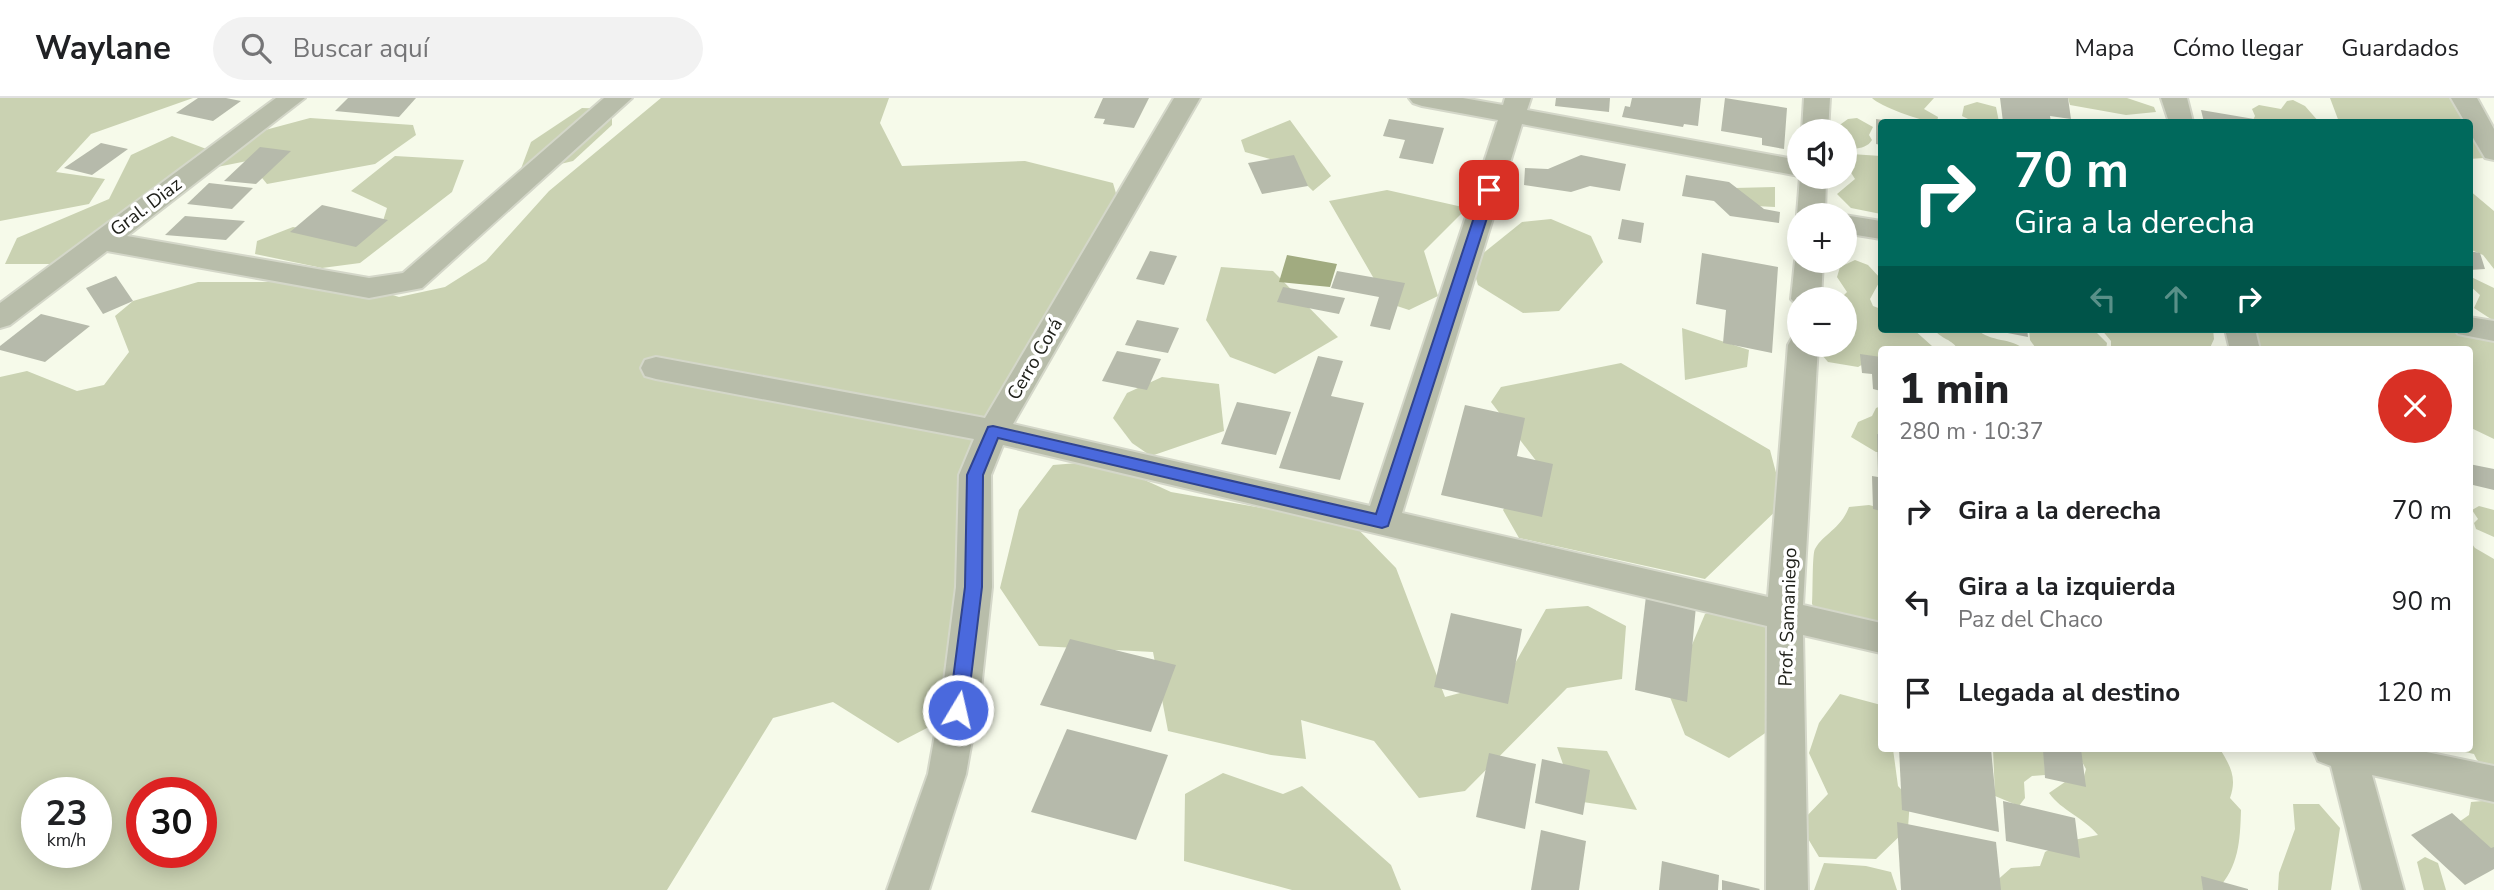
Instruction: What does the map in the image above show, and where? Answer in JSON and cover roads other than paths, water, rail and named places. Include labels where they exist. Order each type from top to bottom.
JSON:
[{"type":"street","name":"Gral. Diaz","points":[[0,318],[292,98]]},
{"type":"street","points":[[101,241],[369,288],[412,281],[619,98]]},
{"type":"street","name":"Cerro Corá","points":[[908,890],[947,774],[962,689],[974,587],[975,475],[993,431],[1188,98]]},
{"type":"street","points":[[1422,98],[1516,106],[1787,165]]},
{"type":"street","points":[[1816,119],[1817,98]]},
{"type":"street","points":[[2174,98],[2180,119]]},
{"type":"street","points":[[2463,98],[2494,152]]},
{"type":"street","points":[[1382,522],[1516,106]]},
{"type":"street","points":[[1857,226],[1878,230]]},
{"type":"street","points":[[2473,328],[2494,331]]},
{"type":"street","name":"Prof. Samaniego","points":[[1787,890],[1785,614],[1802,357]]},
{"type":"street","points":[[656,368],[993,431],[1878,637]]},
{"type":"street","points":[[2343,752],[2383,890]]},
{"type":"street","points":[[2351,752],[2494,784]]}]
